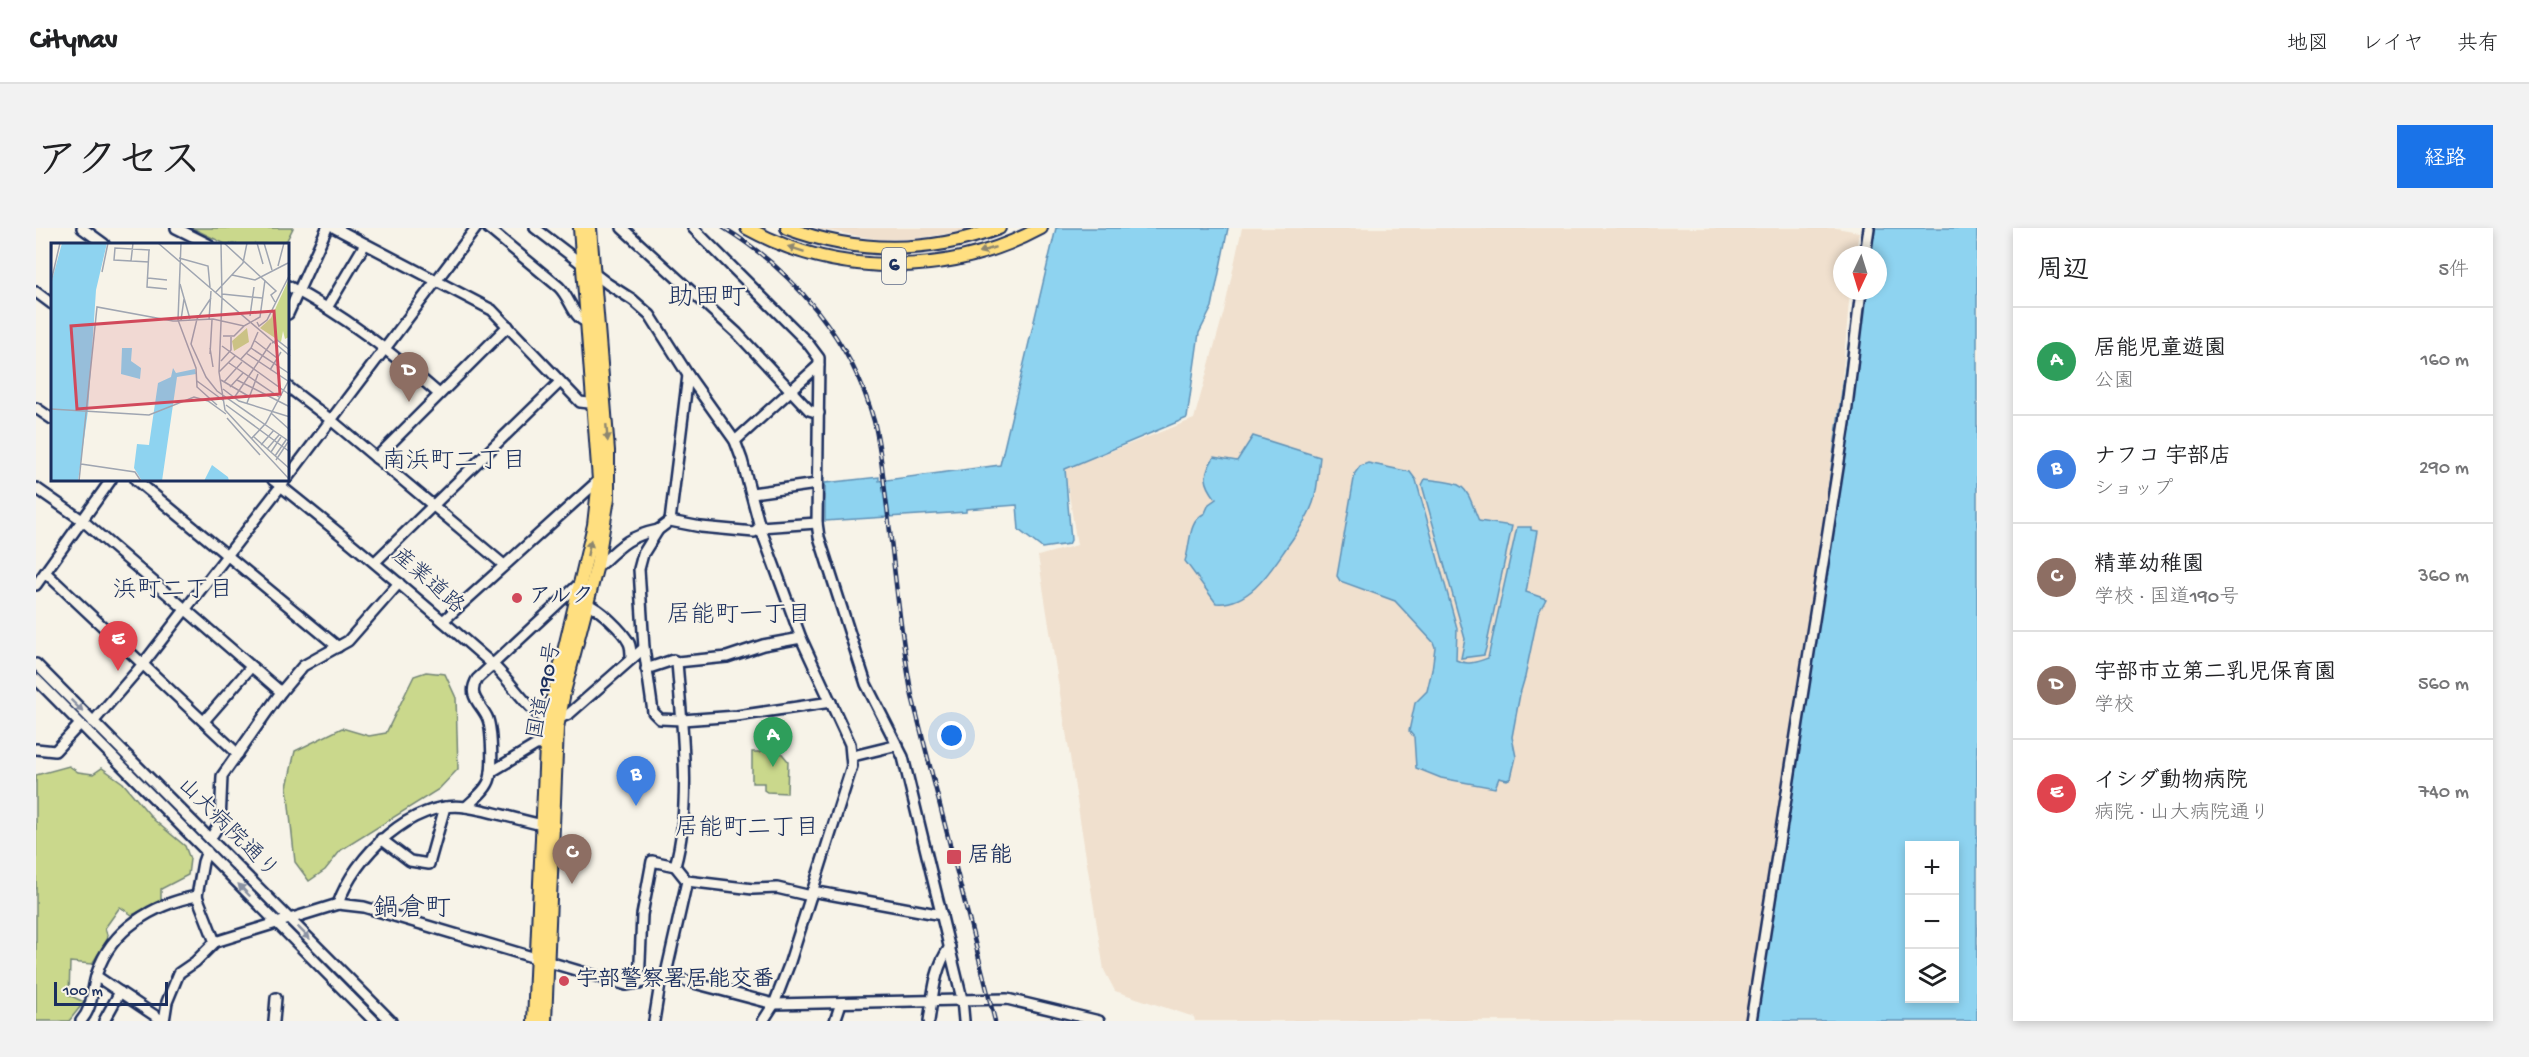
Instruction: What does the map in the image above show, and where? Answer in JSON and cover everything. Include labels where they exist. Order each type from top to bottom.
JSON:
[{"type":"highway","name":"国道190号","points":[[534,1021],[542,960],[554,723],[594,525],[599,480],[599,404],[588,269],[580,228]]},
{"type":"highway","name":"国道190号","points":[[545,1021],[542,960],[546,744],[554,723],[596,569],[603,537],[609,475],[588,322],[590,228]]},
{"type":"highway","name":"6","points":[[747,228],[783,245],[820,257],[860,264],[893,266],[943,262],[977,254],[1009,243],[1041,228]]},
{"type":"highway","name":"6","points":[[787,228],[837,243],[886,249],[937,245],[999,228]]},
{"type":"street","points":[[82,228],[103,243]]},
{"type":"street","points":[[176,228],[203,243]]},
{"type":"street","points":[[290,310],[327,228]]},
{"type":"street","points":[[335,228],[492,310],[580,402],[599,404]]},
{"type":"street","points":[[290,471],[476,228]]},
{"type":"street","points":[[488,228],[559,287],[568,296],[575,315],[580,320],[588,322]]},
{"type":"street","points":[[535,228],[650,315],[688,375],[735,441],[752,493],[760,527],[801,638],[850,744],[852,766],[812,894],[774,1004],[763,1021]]},
{"type":"street","points":[[622,228],[737,333],[809,410],[819,413]]},
{"type":"street","points":[[693,228],[811,346],[819,358],[817,484],[819,537],[866,684],[898,745],[908,771],[962,999],[964,1021]]},
{"type":"street","points":[[1866,246],[1869,228]]},
{"type":"street","points":[[327,308],[364,244]]},
{"type":"street","points":[[290,286],[386,348],[439,394]]},
{"type":"street","points":[[36,292],[51,303]]},
{"type":"street","points":[[1751,1021],[1845,423],[1860,300]]},
{"type":"street","points":[[376,458],[508,326]]},
{"type":"street","points":[[735,441],[792,392],[819,365]]},
{"type":"street","points":[[688,375],[670,521],[658,530],[643,554],[639,569],[646,669],[653,712],[660,718],[682,720],[776,712],[831,702]]},
{"type":"street","points":[[375,562],[560,382]]},
{"type":"street","points":[[290,389],[331,420],[504,565]]},
{"type":"street","points":[[36,408],[51,418]]},
{"type":"street","points":[[443,621],[599,480]]},
{"type":"street","points":[[36,585],[110,482]]},
{"type":"street","points":[[138,482],[338,647]]},
{"type":"street","points":[[93,722],[143,664],[281,482]]},
{"type":"street","name":"産業道路","points":[[283,482],[493,665],[554,723]]},
{"type":"street","points":[[752,493],[817,484]]},
{"type":"street","points":[[36,488],[82,520],[281,692]]},
{"type":"street","points":[[670,521],[701,527],[754,532],[760,527],[817,523]]},
{"type":"street","points":[[603,537],[610,547],[639,534],[658,530]]},
{"type":"street","points":[[466,807],[486,786],[491,772],[489,725],[487,716],[473,696],[473,686],[623,543]]},
{"type":"street","points":[[46,573],[238,754]]},
{"type":"street","points":[[210,839],[220,823],[222,776],[281,692],[303,666],[338,647],[358,631],[399,583]]},
{"type":"street","points":[[587,604],[596,607],[630,644],[632,658]]},
{"type":"street","points":[[646,669],[673,660],[677,662],[727,657],[763,645],[801,638]]},
{"type":"street","points":[[554,723],[568,714],[644,648]]},
{"type":"street","points":[[675,866],[683,826],[682,720],[677,662]]},
{"type":"street","name":"山大病院通り","points":[[36,664],[391,1021]]},
{"type":"street","points":[[204,721],[251,667]]},
{"type":"street","name":"山大病院通り","points":[[36,679],[374,1021]]},
{"type":"street","points":[[36,748],[55,751],[81,724]]},
{"type":"street","points":[[491,772],[536,746],[546,744]]},
{"type":"street","points":[[852,756],[898,745]]},
{"type":"street","points":[[338,904],[370,850],[381,839],[405,823],[433,810],[445,807],[466,807],[543,825]]},
{"type":"street","points":[[381,839],[410,861],[429,864],[445,807]]},
{"type":"street","points":[[207,851],[197,896],[214,942]]},
{"type":"street","points":[[639,984],[642,915],[652,861],[675,866],[687,881],[753,889],[777,888],[942,915]]},
{"type":"street","points":[[654,1021],[687,881]]},
{"type":"street","points":[[81,1021],[88,1011],[96,976],[106,952],[126,929],[157,909],[197,896]]},
{"type":"street","points":[[96,976],[164,1021],[167,1002],[180,973],[195,962],[214,942],[338,904],[364,907],[626,985],[663,978],[691,982],[774,1004],[1007,999],[1099,1021]]},
{"type":"street","points":[[929,1021],[943,956],[950,947]]},
{"type":"street","points":[[104,1021],[120,992]]},
{"type":"street","points":[[274,1021],[276,998]]},
{"type":"street","points":[[835,1021],[841,1003]]},
{"type":"shaded area","points":[[812,228],[974,228],[912,239],[881,240]]},
{"type":"shaded area","points":[[1242,228],[1836,228],[1859,232],[1857,246],[1833,246],[1833,300],[1849,300],[1839,415],[1748,1021],[1195,1021],[1194,1017],[1115,991],[1104,970],[1038,556],[1077,545],[1065,469],[1194,419],[1224,311]]},
{"type":"green space","points":[[192,228],[293,228],[286,243],[223,243]]},
{"type":"green space","points":[[426,672],[445,674],[456,698],[458,769],[439,789],[341,850],[325,870],[309,881],[295,862],[287,787],[295,751],[342,728],[369,736],[386,733],[414,676]]},
{"type":"green space","points":[[766,748],[778,749],[788,761],[787,793],[767,792],[764,790],[764,783],[752,783],[752,752],[760,752]]},
{"type":"green space","points":[[69,766],[78,772],[93,774],[102,768],[123,783],[154,820],[185,846],[190,859],[188,875],[161,889],[161,902],[132,915],[120,907],[105,928],[108,938],[92,964],[70,962],[69,995],[84,1002],[69,1021],[36,1021],[36,775]]},
{"type":"water","points":[[1056,228],[1228,228],[1212,307],[1199,333],[1187,418],[1065,469],[1071,540],[1069,544],[1042,548],[1019,530],[1017,505],[966,509],[966,512],[825,521],[825,483],[879,477],[879,481],[1000,465]]},
{"type":"water","points":[[1865,228],[1977,228],[1977,1021],[1754,1021],[1855,300],[1887,300],[1887,246],[1862,246]]},
{"type":"water","points":[[1253,436],[1320,457],[1316,492],[1311,509],[1302,524],[1259,584],[1240,598],[1216,603],[1185,561],[1190,534],[1195,522],[1216,499],[1206,478],[1214,457],[1237,461]]},
{"type":"water","points":[[1368,463],[1410,472],[1416,480],[1457,628],[1456,660],[1460,662],[1472,663],[1488,658],[1517,527],[1531,527],[1531,530],[1537,531],[1526,592],[1546,599],[1538,614],[1520,694],[1512,737],[1516,757],[1511,778],[1507,780],[1499,778],[1495,788],[1441,778],[1416,768],[1414,737],[1409,731],[1415,703],[1427,691],[1435,647],[1433,642],[1395,601],[1340,581],[1337,576],[1355,473],[1360,466]]},
{"type":"water","points":[[1425,479],[1449,482],[1462,487],[1470,498],[1479,521],[1512,526],[1484,655],[1461,658],[1465,639],[1422,485]]},
{"type":"railway","points":[[724,228],[750,245],[774,265],[817,311],[851,363],[874,421],[912,696],[995,1021]]},
{"type":"place","name":"宇部市立第二乳児保育園","points":[[409,402]]},
{"type":"place","name":"アルク","points":[[517,598]]},
{"type":"place","name":"イシダ動物病院","points":[[118,671]]},
{"type":"place","name":"居能児童遊園","points":[[773,767]]},
{"type":"place","name":"ナフコ 宇部店","points":[[636,806]]},
{"type":"place","name":"居能","points":[[954,857]]},
{"type":"place","name":"精華幼稚園","points":[[572,884]]},
{"type":"place","name":"宇部警察署居能交番","points":[[564,981]]},
{"type":"district","name":"助田町","points":[[707,299]]},
{"type":"district","name":"南浜町二丁目","points":[[454,462]]},
{"type":"district","name":"浜町二丁目","points":[[173,591]]},
{"type":"district","name":"居能町一丁目","points":[[739,616]]},
{"type":"district","name":"居能町二丁目","points":[[747,829]]},
{"type":"district","name":"鍋倉町","points":[[412,910]]}]
